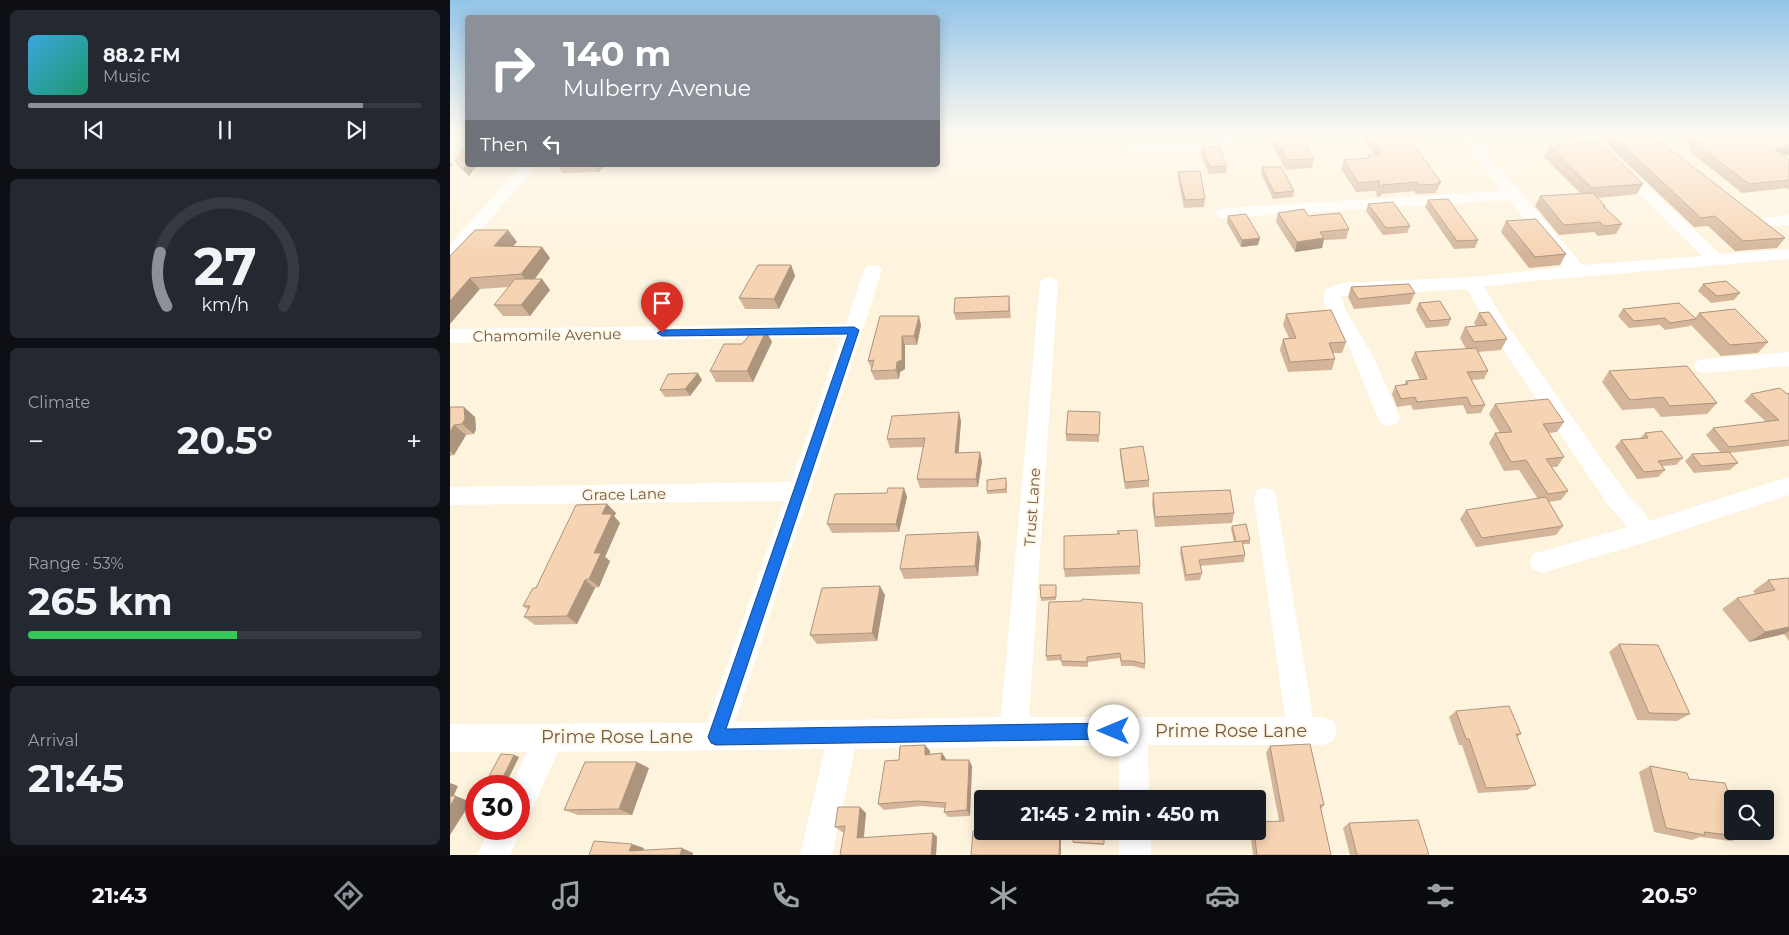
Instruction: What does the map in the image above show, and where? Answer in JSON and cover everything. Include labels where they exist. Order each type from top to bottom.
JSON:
[{"type":"street","points":[[450,254],[522,175]]},
{"type":"street","points":[[1497,175],[1578,272]]},
{"type":"street","points":[[1627,175],[1717,261]]},
{"type":"street","points":[[1223,213],[1513,195]]},
{"type":"street","points":[[1745,211],[1760,222],[1783,244]]},
{"type":"street","points":[[1760,222],[1789,220]]},
{"type":"street","points":[[1389,418],[1353,336],[1334,305],[1331,298],[1332,292],[1342,289],[1473,283],[1495,279],[1717,261],[1783,244]]},
{"type":"street","points":[[716,737],[873,270]]},
{"type":"street","name":"Trust Lane","points":[[1014,731],[1049,283]]},
{"type":"street","points":[[1473,283],[1499,328],[1617,498],[1634,516],[1644,533]]},
{"type":"street","name":"Chamomile Avenue","points":[[450,336],[854,330]]},
{"type":"street","points":[[1704,366],[1789,359]]},
{"type":"street","points":[[1542,562],[1644,533],[1789,486]]},
{"type":"street","name":"Grace Lane","points":[[450,496],[798,491]]},
{"type":"street","name":"Prime Rose Lane","points":[[450,738],[843,736],[1014,731],[1312,731],[1265,497]]},
{"type":"street","points":[[1133,731],[1134,790]]},
{"type":"street","points":[[816,855],[843,736]]},
{"type":"street","points":[[530,779],[550,737]]},
{"type":"street","points":[[493,855],[500,840]]},
{"type":"street","points":[[1135,840],[1135,855]]},
{"type":"building","points":[[1179,175],[1201,175],[1205,199],[1185,200]]},
{"type":"building","points":[[1266,175],[1285,175],[1294,191],[1274,193]]},
{"type":"building","points":[[1353,175],[1436,175],[1441,182],[1438,182],[1439,184],[1419,185],[1417,182],[1382,185],[1384,187],[1380,187],[1379,181],[1358,183]]},
{"type":"building","points":[[1579,175],[1634,175],[1643,184],[1592,188]]},
{"type":"building","points":[[1655,175],[1704,175],[1785,238],[1743,241],[1715,216],[1701,218]]},
{"type":"building","points":[[1737,175],[1789,175],[1789,180],[1749,184]]},
{"type":"building","points":[[1593,193],[1605,206],[1603,206],[1622,224],[1604,226],[1600,222],[1564,225],[1540,196]]},
{"type":"building","points":[[1448,199],[1478,240],[1457,241],[1428,200]]},
{"type":"building","points":[[1393,202],[1410,226],[1386,228],[1368,204]]},
{"type":"building","points":[[1304,209],[1308,216],[1340,213],[1349,229],[1320,232],[1324,238],[1297,242],[1278,213]]},
{"type":"building","points":[[1246,214],[1260,238],[1242,240],[1228,216]]},
{"type":"building","points":[[1536,219],[1566,254],[1535,257],[1506,221]]},
{"type":"building","points":[[475,230],[508,230],[494,246],[542,247],[521,274],[470,278],[450,301],[450,256]]},
{"type":"building","points":[[758,265],[791,265],[774,299],[739,298]]},
{"type":"building","points":[[515,279],[542,279],[521,305],[494,305]]},
{"type":"building","points":[[1726,281],[1740,293],[1717,296],[1703,284]]},
{"type":"building","points":[[1409,284],[1415,293],[1358,299],[1351,287]]},
{"type":"building","points":[[1009,296],[1009,311],[954,313],[955,298]]},
{"type":"building","points":[[1440,301],[1451,319],[1430,321],[1419,303]]},
{"type":"building","points":[[1679,303],[1696,319],[1670,323],[1665,318],[1634,321],[1623,309]]},
{"type":"building","points":[[1735,309],[1768,342],[1730,345],[1699,313]]},
{"type":"building","points":[[1331,310],[1346,342],[1329,343],[1335,359],[1290,362],[1283,339],[1296,338],[1286,314]]},
{"type":"building","points":[[1489,312],[1507,339],[1474,342],[1465,327],[1487,325],[1479,313]]},
{"type":"building","points":[[880,316],[919,316],[914,336],[902,336],[902,360],[897,362],[896,370],[871,371],[874,360],[868,361]]},
{"type":"building","points":[[753,331],[766,331],[747,371],[710,371],[724,344],[742,344]]},
{"type":"building","points":[[1476,348],[1488,371],[1467,372],[1485,405],[1471,406],[1467,397],[1417,402],[1415,397],[1401,399],[1395,386],[1408,384],[1406,381],[1427,379],[1415,352]]},
{"type":"building","points":[[1687,366],[1717,403],[1670,406],[1663,397],[1630,400],[1609,371]]},
{"type":"building","points":[[698,373],[685,389],[660,390],[668,374]]},
{"type":"building","points":[[1780,388],[1787,394],[1789,393],[1789,440],[1729,447],[1713,428],[1779,420],[1751,394]]},
{"type":"building","points":[[1548,399],[1564,422],[1543,424],[1564,457],[1546,459],[1568,491],[1548,494],[1526,460],[1511,462],[1495,433],[1512,432],[1495,404]]},
{"type":"building","points":[[450,407],[464,407],[465,419],[462,424],[454,425],[450,432]]},
{"type":"building","points":[[1068,411],[1100,412],[1099,435],[1066,434]]},
{"type":"building","points":[[959,412],[955,453],[980,452],[976,479],[917,479],[925,438],[887,439],[892,416]]},
{"type":"building","points":[[1662,431],[1683,458],[1658,461],[1665,470],[1644,472],[1621,440],[1648,438],[1645,433]]},
{"type":"building","points":[[1143,446],[1149,480],[1125,482],[1120,449]]},
{"type":"building","points":[[1729,452],[1738,463],[1701,466],[1692,454]]},
{"type":"building","points":[[1006,478],[1006,489],[987,491],[987,480]]},
{"type":"building","points":[[888,488],[904,488],[896,524],[827,524],[835,494],[887,493]]},
{"type":"building","points":[[1230,490],[1234,513],[1155,517],[1153,493]]},
{"type":"building","points":[[1546,497],[1563,526],[1482,538],[1466,510]]},
{"type":"building","points":[[607,504],[602,514],[612,514],[594,553],[601,553],[589,579],[585,580],[567,616],[524,617],[530,606],[523,606],[533,588],[536,588],[576,505]]},
{"type":"building","points":[[1246,524],[1250,540],[1236,542],[1232,526]]},
{"type":"building","points":[[1137,530],[1140,566],[1064,569],[1064,536],[1120,534],[1117,531]]},
{"type":"building","points":[[978,532],[975,566],[900,569],[906,535]]},
{"type":"building","points":[[1242,541],[1245,555],[1199,560],[1202,573],[1186,575],[1181,547]]},
{"type":"building","points":[[1789,578],[1789,627],[1765,632],[1737,598],[1775,590],[1768,580]]},
{"type":"building","points":[[1040,585],[1056,585],[1056,597],[1041,598]]},
{"type":"building","points":[[880,586],[872,633],[810,635],[822,588]]},
{"type":"building","points":[[1082,599],[1142,603],[1145,664],[1121,661],[1120,653],[1087,657],[1087,662],[1061,661],[1061,655],[1046,656],[1049,602],[1082,601]]},
{"type":"building","points":[[1619,644],[1658,645],[1690,714],[1649,713]]},
{"type":"building","points":[[1509,706],[1521,734],[1516,734],[1536,785],[1486,788],[1469,739],[1466,739],[1456,711]]},
{"type":"building","points":[[1310,744],[1324,805],[1320,805],[1331,855],[1257,855],[1255,840],[1266,840],[1266,822],[1284,821],[1270,746]]},
{"type":"building","points":[[925,745],[925,755],[942,753],[941,760],[969,760],[967,810],[944,812],[946,803],[916,801],[878,804],[885,761],[899,760],[900,746]]},
{"type":"building","points":[[501,754],[514,755],[504,775],[490,775]]},
{"type":"building","points":[[585,762],[637,762],[619,809],[564,810]]},
{"type":"building","points":[[1650,766],[1687,773],[1689,779],[1725,783],[1727,790],[1724,790],[1724,834],[1704,832],[1705,835],[1666,828]]},
{"type":"building","points":[[450,796],[456,796],[450,806]]},
{"type":"building","points":[[838,807],[860,807],[857,838],[933,833],[931,855],[840,855],[845,826],[835,827]]},
{"type":"building","points":[[1418,820],[1429,855],[1357,855],[1349,823]]},
{"type":"building","points":[[973,831],[974,840],[1060,840],[1059,855],[971,855]]},
{"type":"building","points":[[1073,840],[1104,840],[1104,844],[1073,842]]},
{"type":"building","points":[[594,841],[632,844],[629,851],[682,848],[680,855],[589,855]]},
{"type":"route","points":[[662,333],[854,330],[716,737],[843,736],[1014,731],[1114,731]]}]
